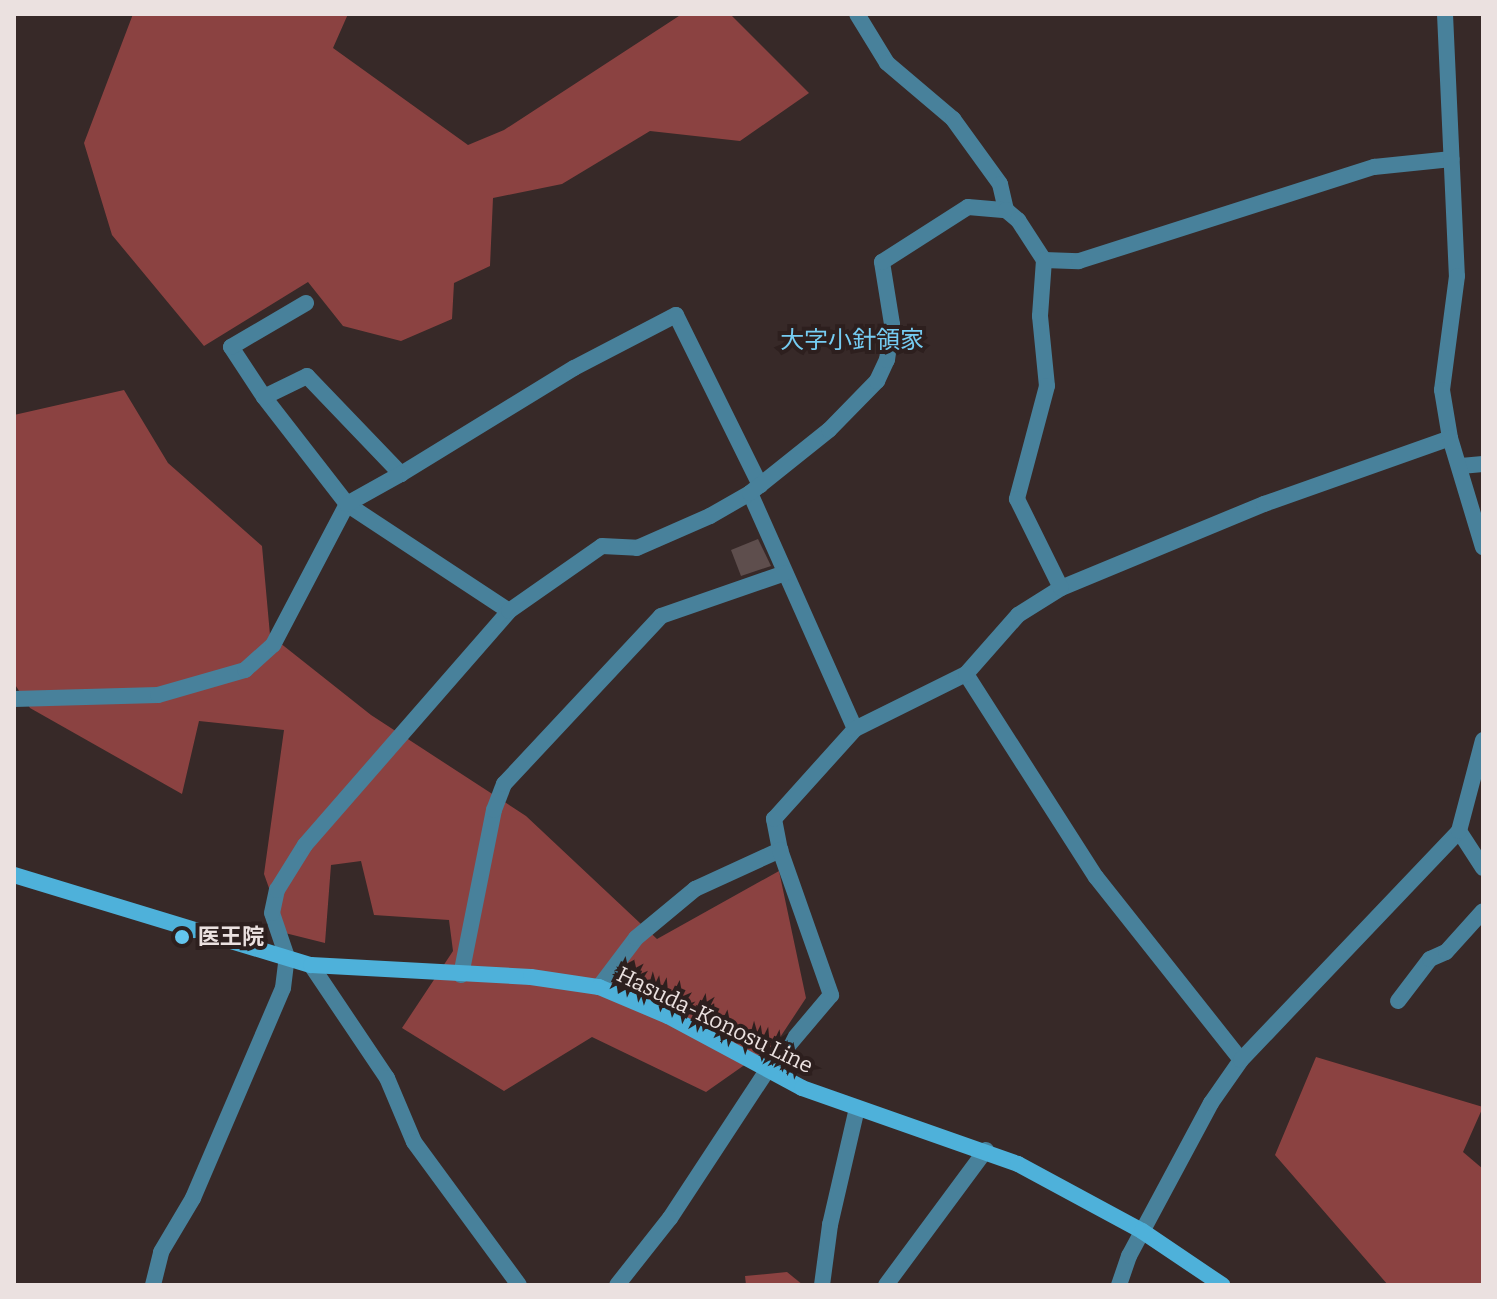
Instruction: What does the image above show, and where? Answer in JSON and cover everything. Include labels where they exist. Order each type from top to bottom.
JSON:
[{"type":"main road","name":"Hasuda-Konosu Line","points":[[14,875],[311,965],[531,977],[599,987],[668,1016],[766,1072],[857,1108],[986,1150],[1142,1231],[1222,1285]]},
{"type":"street","points":[[857,14],[887,63],[953,119],[1000,184],[1006,210]]},
{"type":"street","points":[[1445,14],[1457,276],[1442,390],[1450,438],[1461,466],[1483,547]]},
{"type":"street","points":[[1044,260],[1079,261],[1374,167],[1452,159]]},
{"type":"street","points":[[153,1285],[161,1252],[193,1198],[283,988],[287,957],[272,913],[277,890],[305,845],[509,611],[602,546],[637,548],[755,489],[829,430],[877,381],[887,360],[892,324],[882,262],[968,207],[1006,210],[1018,220],[1044,260],[1040,316],[1047,386],[1017,499],[1061,588]]},
{"type":"street","points":[[306,303],[231,347],[264,397],[347,504],[509,611]]},
{"type":"street","points":[[14,699],[158,695],[245,670],[273,645],[347,504],[574,368],[676,315],[755,489],[785,573],[855,729]]},
{"type":"street","points":[[264,397],[307,376],[401,474]]},
{"type":"street","points":[[617,1285],[670,1218],[766,1072],[831,995],[780,850],[774,819],[855,729],[966,674],[1018,615],[1061,588],[1264,504],[1450,438]]},
{"type":"street","points":[[1461,466],[1483,464]]},
{"type":"street","points":[[461,975],[494,810],[504,784],[661,616],[785,573]]},
{"type":"street","points":[[966,674],[1096,877],[1241,1060]]},
{"type":"street","points":[[1119,1285],[1142,1231],[1211,1103],[1241,1060],[1459,831],[1477,782],[1483,740]]},
{"type":"street","points":[[1459,831],[1483,868]]},
{"type":"street","points":[[599,987],[636,938],[695,889],[780,850]]},
{"type":"street","points":[[1398,1001],[1430,959],[1446,952],[1483,911]]},
{"type":"street","points":[[311,965],[387,1078],[414,1142],[519,1285]]},
{"type":"street","points":[[822,1285],[830,1225],[857,1108]]},
{"type":"street","points":[[886,1285],[986,1150]]},
{"type":"shaded area","points":[[133,14],[348,14],[333,48],[468,145],[504,130],[682,14],[730,14],[809,93],[740,141],[650,131],[562,184],[493,198],[490,266],[454,283],[452,319],[401,341],[343,326],[308,282],[204,346],[112,235],[84,143]]},
{"type":"shaded area","points":[[124,390],[168,463],[262,546],[270,635],[371,715],[526,816],[657,939],[779,871],[806,998],[777,1042],[706,1092],[592,1037],[504,1091],[402,1028],[453,951],[449,920],[374,915],[361,861],[331,865],[325,943],[285,933],[264,874],[284,730],[199,721],[182,794],[30,708],[14,683],[14,415]]},
{"type":"shaded area","points":[[1316,1057],[1483,1107],[1463,1152],[1483,1169],[1483,1285],[1388,1285],[1275,1155]]},
{"type":"shaded area","points":[[787,1272],[803,1285],[746,1285],[745,1276]]},
{"type":"building","points":[[758,539],[771,566],[741,576],[731,550]]},
{"type":"place","name":"医王院","points":[[182,937]]},
{"type":"district","name":"大字小針領家","points":[[852,341]]}]
